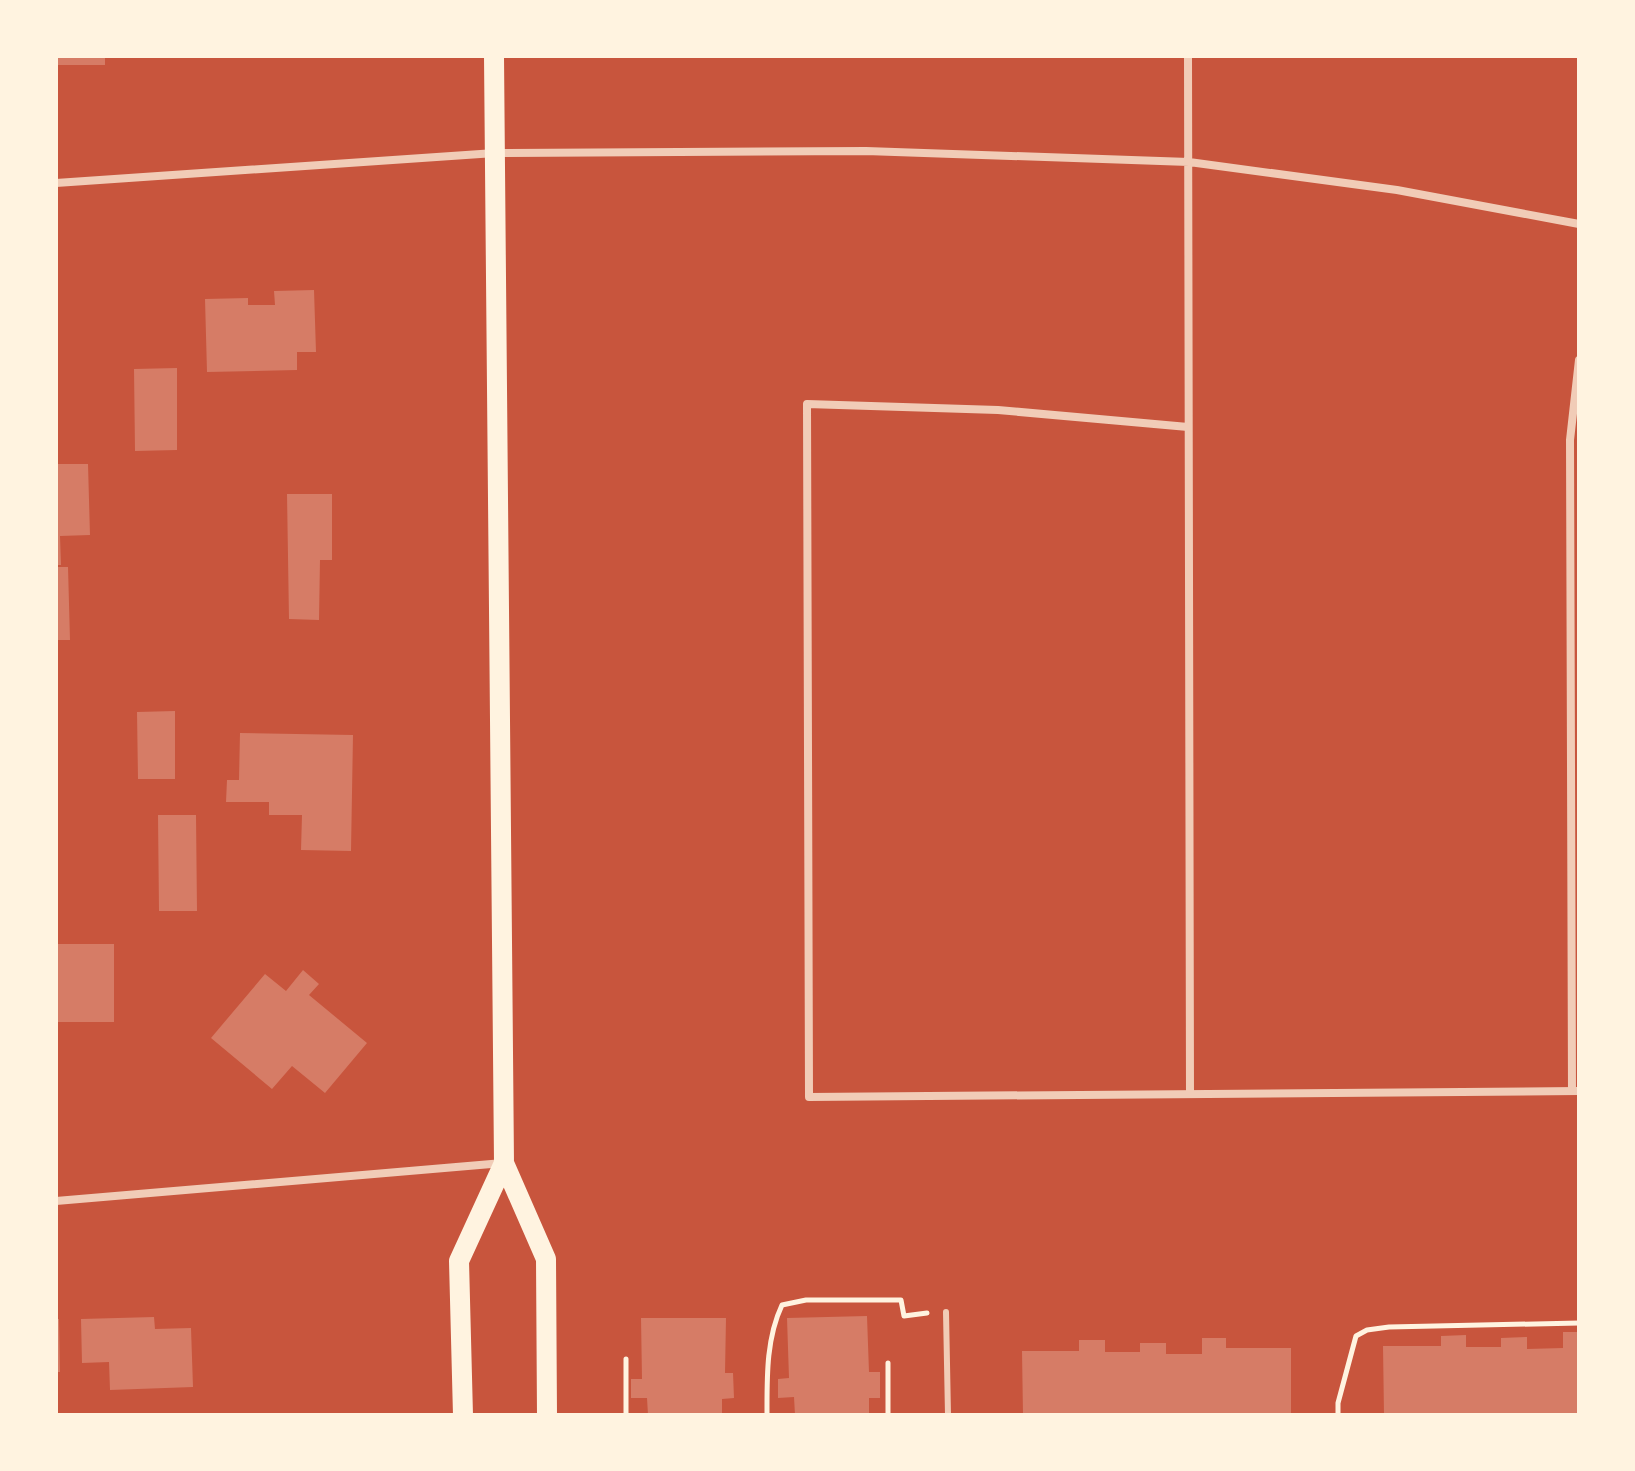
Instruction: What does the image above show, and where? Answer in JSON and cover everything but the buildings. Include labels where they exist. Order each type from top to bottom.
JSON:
[{"type":"main road","points":[[494,56],[504,1163],[546,1259],[547,1415]]},
{"type":"main road","points":[[463,1415],[459,1261],[504,1163]]},
{"type":"street","points":[[1188,56],[1190,1094]]},
{"type":"street","points":[[56,183],[495,153],[866,151],[1189,162],[1397,190],[1579,224]]},
{"type":"street","points":[[1188,427],[998,410],[807,404],[809,1097],[1575,1091],[1570,440],[1579,360]]},
{"type":"street","points":[[56,1201],[504,1163]]},
{"type":"lane","points":[[946,1312],[948,1415]]},
{"type":"path","points":[[767,1415],[767,1370],[774,1321],[782,1305],[806,1300],[901,1300],[904,1316],[946,1312]]},
{"type":"path","points":[[1338,1415],[1338,1403],[1356,1336],[1367,1330],[1415,1326],[1579,1323]]},
{"type":"path","points":[[626,1359],[626,1415]]},
{"type":"path","points":[[888,1363],[888,1415]]}]
